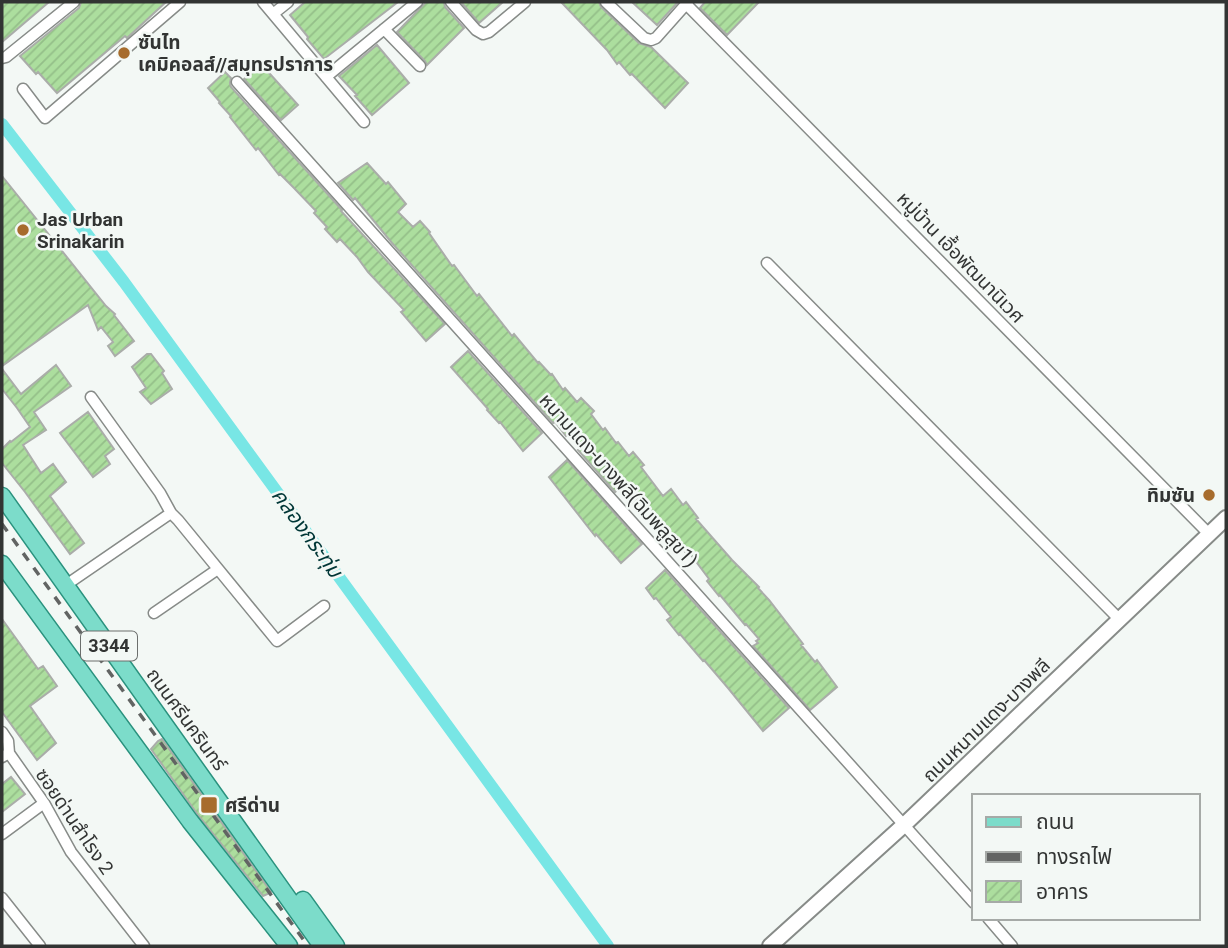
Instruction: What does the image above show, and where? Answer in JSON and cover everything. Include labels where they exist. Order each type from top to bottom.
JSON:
[{"type":"main road","name":"ถนนศรีนครินทร์","points":[[2,496],[322,946]]},
{"type":"main road","name":"ถนนหนามแดง-บางพลี","points":[[770,946],[905,824],[1226,518]]},
{"type":"main road","name":"3344","points":[[2,564],[190,821],[276,946]]},
{"type":"main road","name":"ถนนศรีนครินทร์","points":[[216,796],[276,865],[336,946]]},
{"type":"main road","name":"3344","points":[[190,821],[289,946]]},
{"type":"street","points":[[2,58],[74,2]]},
{"type":"street","points":[[23,89],[45,118],[180,2]]},
{"type":"street","points":[[264,2],[364,122]]},
{"type":"street","points":[[273,13],[288,2]]},
{"type":"street","points":[[326,77],[417,2]]},
{"type":"street","points":[[451,2],[476,30],[483,34],[525,2]]},
{"type":"street","points":[[606,2],[644,38],[650,40],[656,38],[687,3]]},
{"type":"street","name":"หมู่บ้าน เอื้อพัฒนานิเวศ","points":[[687,3],[1210,535]]},
{"type":"street","points":[[384,29],[420,66]]},
{"type":"street","name":"หนามแดง-บางพลี(ฉิมพลูสุข1)","points":[[237,82],[972,901]]},
{"type":"street","points":[[767,263],[1119,619]]},
{"type":"street","points":[[91,397],[160,493],[171,513],[277,641],[324,606]]},
{"type":"street","points":[[65,585],[171,513]]},
{"type":"street","points":[[153,613],[218,569]]},
{"type":"street","name":"ซอยด่านสำโรง 2","points":[[2,732],[8,741],[5,755],[44,803],[71,852],[144,946]]},
{"type":"street","points":[[2,834],[44,803]]},
{"type":"street","points":[[2,898],[40,946]]},
{"type":"street","points":[[990,920],[1012,946]]},
{"type":"building","points":[[2,2],[49,2],[2,42]]},
{"type":"building","points":[[81,2],[166,2],[127,38],[125,36],[57,93],[20,56],[79,8]]},
{"type":"building","points":[[305,2],[398,2],[324,59],[290,15]]},
{"type":"building","points":[[426,2],[444,2],[445,7],[464,28],[427,65],[397,32]]},
{"type":"building","points":[[461,2],[503,2],[479,23]]},
{"type":"building","points":[[561,2],[599,2],[639,43],[651,47],[688,83],[665,108],[619,62],[617,64]]},
{"type":"building","points":[[632,2],[678,2],[657,25]]},
{"type":"building","points":[[705,2],[759,2],[727,35],[700,8]]},
{"type":"building","points":[[377,45],[409,83],[372,115],[339,76]]},
{"type":"building","points":[[261,64],[298,105],[281,120],[244,79]]},
{"type":"building","points":[[225,72],[231,78],[231,87],[445,324],[426,341],[401,312],[404,310],[340,239],[337,242],[325,229],[327,227],[314,213],[316,211],[279,175],[258,148],[256,150],[219,103],[208,88]]},
{"type":"building","points":[[367,163],[386,184],[388,182],[406,204],[398,212],[413,227],[420,221],[452,266],[454,265],[477,296],[479,294],[512,336],[514,334],[538,363],[552,374],[563,390],[565,388],[577,402],[581,398],[594,411],[591,414],[603,430],[605,428],[629,456],[633,452],[663,496],[671,489],[683,505],[686,502],[698,518],[696,519],[759,587],[803,644],[801,645],[815,662],[817,660],[837,687],[810,710],[753,646],[759,639],[719,596],[688,551],[686,553],[674,537],[668,542],[657,529],[662,524],[639,497],[633,504],[620,488],[615,492],[578,450],[581,448],[569,433],[566,436],[555,422],[553,423],[355,198],[353,200],[338,183]]},
{"type":"building","name":"Jas Urban Srinakarin","points":[[2,176],[134,341],[115,356],[108,346],[113,342],[101,327],[98,330],[88,305],[2,366]]},
{"type":"building","points":[[468,351],[542,433],[523,451],[451,367]]},
{"type":"building","points":[[147,354],[151,354],[164,371],[162,373],[172,389],[151,404],[140,392],[146,388],[132,367]]},
{"type":"building","points":[[56,365],[71,386],[34,412],[46,430],[23,445],[41,473],[53,464],[66,482],[50,496],[84,543],[70,554],[2,463],[2,449],[30,427],[2,389],[2,369],[21,394]]},
{"type":"building","points":[[88,412],[114,449],[105,456],[110,464],[93,477],[60,433]]},
{"type":"building","points":[[567,460],[642,544],[621,563],[596,534],[595,536],[549,477]]},
{"type":"building","points":[[665,570],[789,708],[763,731],[704,660],[679,635],[667,620],[671,617],[646,588]]},
{"type":"building","points":[[2,619],[38,669],[43,666],[57,686],[30,706],[56,743],[37,760],[2,712]]},
{"type":"building","points":[[162,739],[270,893],[263,896],[198,815],[151,749]]},
{"type":"building","points":[[11,777],[25,794],[2,812],[2,784]]},
{"type":"waterway","name":"คลองกระทุ่ม","points":[[2,124],[124,282],[608,946]]},
{"type":"railway","points":[[2,524],[308,946]]},
{"type":"place","name":"ซันไท เคมิคอลส์//สมุทรปราการ","points":[[124,53]]},
{"type":"place","name":"Jas Urban Srinakarin","points":[[23,230]]},
{"type":"place","name":"ทิมซัน","points":[[1209,495]]},
{"type":"place","name":"ศรีด่าน","points":[[209,805]]}]
